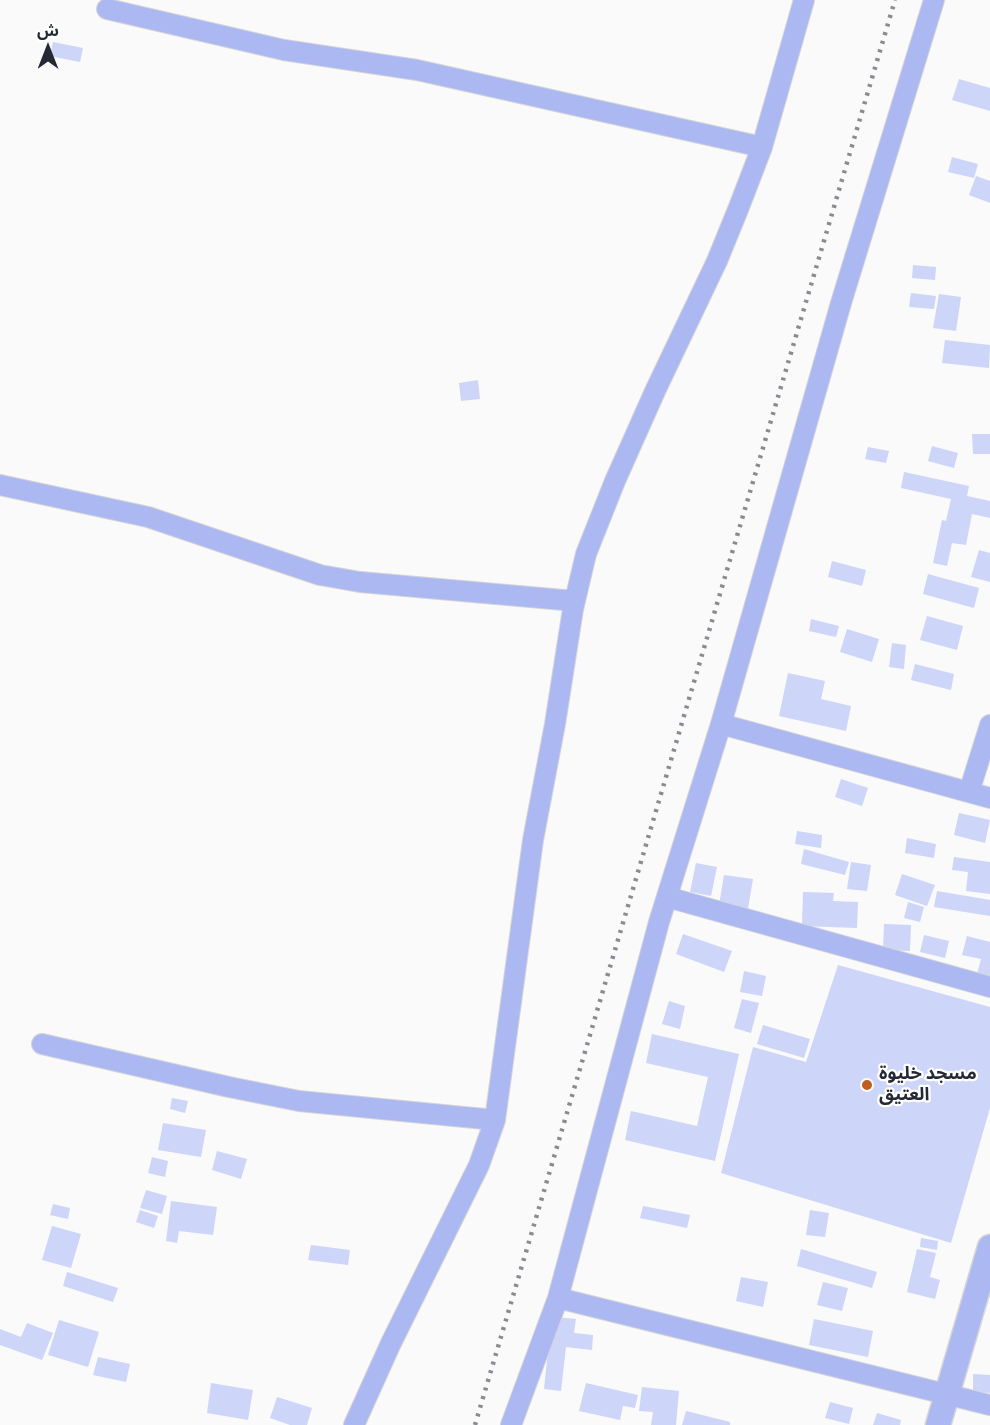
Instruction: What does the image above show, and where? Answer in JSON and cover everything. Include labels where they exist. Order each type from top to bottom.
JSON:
[{"type":"street","points":[[354,1425],[391,1343],[479,1165],[495,1120],[533,840],[575,601],[586,554],[656,388],[717,261],[762,147],[804,0]]},
{"type":"street","points":[[511,1425],[558,1298],[667,897],[721,724],[841,303],[934,0]]},
{"type":"street","points":[[107,9],[284,50],[417,70],[762,147]]},
{"type":"street","points":[[0,485],[148,518],[320,575],[360,582],[575,601]]},
{"type":"street","points":[[721,724],[990,798]]},
{"type":"street","points":[[969,792],[990,725]]},
{"type":"street","points":[[667,897],[990,987]]},
{"type":"street","points":[[42,1044],[299,1101],[495,1120]]},
{"type":"street","points":[[938,1425],[990,1247]]},
{"type":"street","points":[[558,1298],[990,1405]]},
{"type":"building","points":[[53,42],[83,48],[80,62],[50,56]]},
{"type":"building","points":[[959,79],[990,88],[990,111],[952,100]]},
{"type":"building","points":[[952,157],[978,164],[974,178],[948,172]]},
{"type":"building","points":[[976,176],[990,181],[990,203],[969,195]]},
{"type":"building","points":[[913,265],[936,267],[935,280],[912,278]]},
{"type":"building","points":[[911,293],[936,296],[934,309],[909,307]]},
{"type":"building","points":[[939,294],[961,297],[956,331],[933,328]]},
{"type":"building","points":[[945,340],[990,345],[989,368],[942,363]]},
{"type":"building","points":[[478,380],[480,399],[461,401],[459,383]]},
{"type":"building","points":[[972,434],[990,434],[990,454],[973,454]]},
{"type":"building","points":[[932,446],[958,453],[954,468],[928,461]]},
{"type":"building","points":[[868,447],[889,451],[886,463],[865,459]]},
{"type":"building","points":[[904,472],[969,486],[967,496],[990,501],[990,518],[972,514],[966,545],[952,543],[947,566],[933,563],[942,520],[946,521],[951,499],[901,488]]},
{"type":"building","points":[[979,550],[990,553],[990,582],[971,577]]},
{"type":"building","points":[[832,561],[866,570],[862,586],[828,577]]},
{"type":"building","points":[[928,574],[979,588],[974,608],[923,594]]},
{"type":"building","points":[[927,616],[963,626],[957,650],[920,640]]},
{"type":"building","points":[[811,619],[839,626],[836,637],[809,631]]},
{"type":"building","points":[[847,629],[879,639],[872,662],[840,652]]},
{"type":"building","points":[[892,643],[906,645],[904,669],[889,667]]},
{"type":"building","points":[[915,664],[954,674],[951,690],[911,680]]},
{"type":"building","points":[[788,673],[825,681],[821,699],[851,706],[846,731],[779,716]]},
{"type":"building","points":[[841,779],[868,788],[862,806],[835,797]]},
{"type":"building","points":[[959,813],[990,820],[985,843],[954,835]]},
{"type":"building","points":[[797,831],[822,835],[821,848],[795,844]]},
{"type":"building","points":[[907,838],[936,844],[934,858],[905,853]]},
{"type":"building","points":[[804,849],[849,862],[845,875],[801,864]]},
{"type":"building","points":[[954,857],[990,862],[990,894],[966,891],[968,872],[952,870]]},
{"type":"building","points":[[851,862],[871,865],[867,891],[847,889]]},
{"type":"building","points":[[696,863],[717,867],[711,896],[690,892]]},
{"type":"building","points":[[902,874],[935,885],[927,906],[895,895]]},
{"type":"building","points":[[724,875],[753,879],[747,915],[718,911]]},
{"type":"building","points":[[937,891],[990,900],[990,916],[934,907]]},
{"type":"building","points":[[803,892],[834,893],[833,901],[858,902],[857,928],[802,926]]},
{"type":"building","points":[[908,902],[924,907],[920,922],[904,918]]},
{"type":"building","points":[[884,924],[911,925],[910,951],[883,950]]},
{"type":"building","points":[[683,934],[732,951],[724,972],[676,954]]},
{"type":"building","points":[[924,935],[949,941],[945,958],[920,952]]},
{"type":"building","points":[[967,936],[990,942],[990,985],[975,981],[981,959],[962,955]]},
{"type":"building","name":"مسجد خليوة العتيق","points":[[838,965],[990,1007],[990,1108],[951,1243],[721,1173],[753,1047],[806,1062]]},
{"type":"building","points":[[744,971],[766,976],[762,996],[740,992]]},
{"type":"building","points":[[742,999],[759,1003],[751,1033],[734,1028]]},
{"type":"building","points":[[669,1001],[685,1006],[680,1029],[662,1024]]},
{"type":"building","points":[[763,1025],[810,1039],[804,1058],[757,1044]]},
{"type":"building","points":[[652,1034],[739,1054],[715,1161],[625,1140],[631,1111],[697,1126],[708,1077],[646,1063]]},
{"type":"building","points":[[172,1098],[188,1101],[185,1113],[170,1109]]},
{"type":"building","points":[[163,1123],[206,1130],[201,1157],[158,1150]]},
{"type":"building","points":[[217,1151],[247,1159],[241,1179],[212,1170]]},
{"type":"building","points":[[152,1157],[168,1161],[165,1177],[148,1173]]},
{"type":"building","points":[[146,1190],[167,1196],[162,1214],[140,1208]]},
{"type":"building","points":[[171,1201],[217,1207],[213,1235],[179,1231],[177,1243],[166,1241]]},
{"type":"building","points":[[53,1204],[70,1208],[68,1219],[50,1215]]},
{"type":"building","points":[[643,1206],[690,1215],[687,1228],[640,1218]]},
{"type":"building","points":[[140,1210],[158,1216],[154,1228],[136,1222]]},
{"type":"building","points":[[810,1210],[829,1213],[825,1237],[806,1235]]},
{"type":"building","points":[[52,1226],[81,1234],[71,1268],[42,1260]]},
{"type":"building","points":[[921,1238],[938,1241],[937,1250],[920,1247]]},
{"type":"building","points":[[311,1245],[350,1250],[348,1265],[308,1260]]},
{"type":"building","points":[[801,1249],[877,1272],[872,1288],[797,1266]]},
{"type":"building","points":[[917,1249],[936,1253],[930,1277],[940,1280],[935,1299],[907,1292]]},
{"type":"building","points":[[67,1272],[118,1288],[113,1302],[63,1286]]},
{"type":"building","points":[[741,1277],[768,1282],[763,1307],[736,1301]]},
{"type":"building","points":[[823,1282],[848,1288],[842,1311],[817,1305]]},
{"type":"building","points":[[547,1316],[576,1319],[574,1333],[593,1335],[592,1350],[566,1347],[561,1391],[544,1389],[549,1342]]},
{"type":"building","points":[[814,1319],[873,1331],[868,1357],[809,1345]]},
{"type":"building","points":[[59,1320],[99,1332],[88,1367],[48,1355]]},
{"type":"building","points":[[27,1323],[53,1333],[42,1360],[0,1345],[0,1329],[21,1337]]},
{"type":"building","points":[[98,1357],[130,1364],[126,1382],[93,1375]]},
{"type":"building","points":[[973,1374],[990,1375],[990,1393],[973,1392]]},
{"type":"building","points":[[211,1383],[253,1390],[248,1420],[207,1413]]},
{"type":"building","points":[[586,1383],[638,1395],[635,1408],[623,1406],[620,1420],[579,1411]]},
{"type":"building","points":[[642,1387],[679,1391],[676,1425],[651,1425],[653,1412],[639,1411]]},
{"type":"building","points":[[277,1397],[312,1408],[307,1425],[290,1425],[270,1418]]},
{"type":"building","points":[[830,1402],[853,1408],[849,1424],[825,1418]]},
{"type":"building","points":[[686,1411],[730,1422],[730,1425],[682,1425]]},
{"type":"building","points":[[877,1413],[901,1420],[900,1425],[873,1425]]},
{"type":"railway","points":[[475,1425],[895,0]]},
{"type":"place","name":"مسجد خليوة العتيق","points":[[867,1085]]}]
